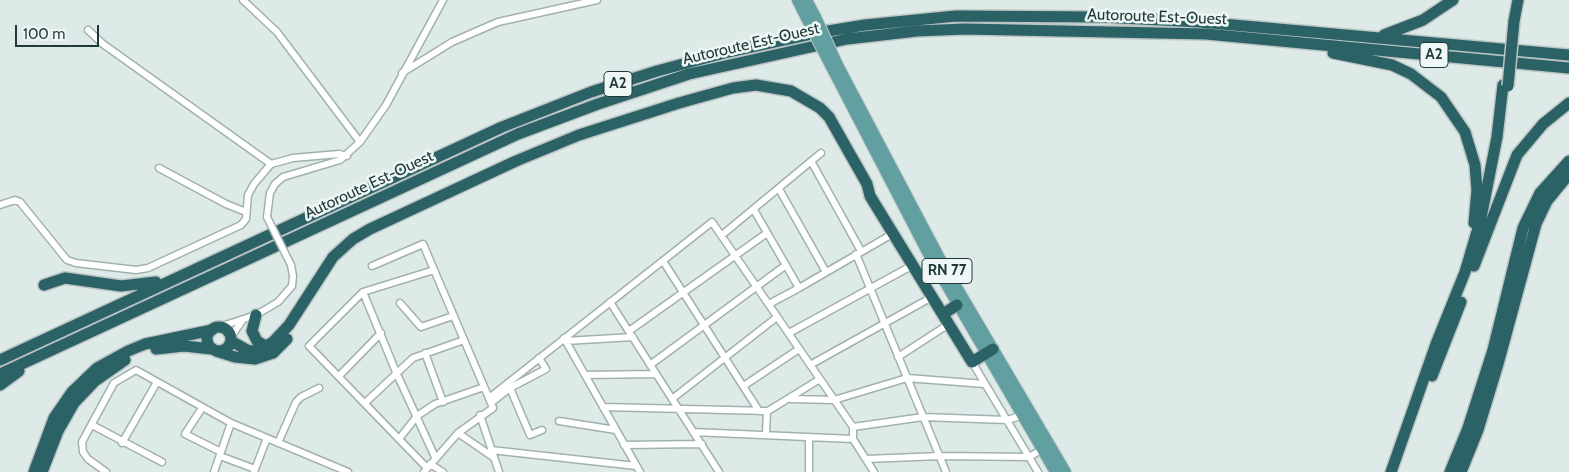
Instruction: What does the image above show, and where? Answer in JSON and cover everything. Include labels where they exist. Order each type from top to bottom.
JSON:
[{"type":"highway","points":[[1376,38],[1412,26],[1453,0]]},
{"type":"highway","points":[[1477,258],[1497,175],[1506,85],[1511,0]]},
{"type":"highway","points":[[1511,20],[1518,0]]},
{"type":"highway","name":"Autoroute Est-Ouest","points":[[0,360],[502,127],[591,92],[728,52],[816,33],[865,25],[956,16],[1041,15],[1200,22],[1569,55]]},
{"type":"highway","name":"Autoroute Est-Ouest","points":[[0,374],[518,134],[627,94],[728,64],[847,39],[917,31],[965,29],[1206,34],[1569,68]]},
{"type":"highway","points":[[1298,43],[1325,52],[1377,61],[1411,74],[1441,97],[1457,120],[1472,152],[1478,190],[1474,223],[1453,302]]},
{"type":"highway","points":[[1516,50],[1569,46]]},
{"type":"highway","points":[[34,472],[54,418],[72,392],[97,368],[128,351],[145,344],[216,328],[226,330],[231,339],[249,351],[267,347],[289,325],[326,266],[343,246],[361,234],[516,161],[579,135],[733,88],[756,84],[792,91],[820,108],[835,127],[867,184],[873,200],[972,362],[989,351]]},
{"type":"highway","points":[[1391,472],[1407,422],[1453,302],[1482,218],[1506,85]]},
{"type":"highway","points":[[216,328],[207,339],[214,350],[235,358],[265,357],[273,353],[289,337],[340,259],[373,235],[585,139],[698,104],[748,92],[778,94],[812,110],[824,120],[866,194],[873,200]]},
{"type":"highway","points":[[1400,448],[1415,420],[1517,155],[1542,124],[1569,103]]},
{"type":"highway","points":[[1450,472],[1468,428],[1492,350],[1523,228],[1540,193],[1569,161]]},
{"type":"highway","points":[[1461,472],[1478,430],[1498,364],[1536,224],[1547,201],[1569,174]]},
{"type":"highway","points":[[44,285],[65,278],[121,286],[170,280]]},
{"type":"highway","points":[[943,314],[958,306]]},
{"type":"highway","points":[[256,316],[252,326],[254,336],[267,347]]},
{"type":"highway","points":[[42,472],[68,412],[95,381],[114,366],[143,353],[164,347],[184,346],[224,350],[231,339]]},
{"type":"highway","points":[[0,385],[48,351]]},
{"type":"main road","points":[[797,0],[812,19]]},
{"type":"main road","points":[[807,0],[812,19],[927,252],[958,306],[989,351]]},
{"type":"main road","name":"RN 77","points":[[835,66],[989,351],[1028,414],[1055,465],[1066,472]]},
{"type":"main road","points":[[1028,414],[1043,449],[1055,465]]},
{"type":"street","points":[[243,0],[277,32],[360,142]]},
{"type":"street","points":[[216,328],[256,316],[287,294],[293,282],[291,265],[266,217],[270,193],[275,184],[283,177],[347,156],[360,142],[386,105],[443,0]]},
{"type":"street","points":[[402,74],[452,42],[498,22],[598,0]]},
{"type":"street","points":[[88,30],[103,44],[272,164]]},
{"type":"street","points":[[722,235],[821,152]]},
{"type":"street","points":[[0,205],[15,200],[20,202],[67,260],[76,263],[136,270],[148,268],[241,225],[246,219],[248,195],[254,184],[272,164],[293,158],[339,154],[347,156]]},
{"type":"street","points":[[811,161],[858,253],[870,289],[946,472]]},
{"type":"street","points":[[159,168],[231,207],[246,212]]},
{"type":"street","points":[[779,189],[826,272]]},
{"type":"street","points":[[754,210],[799,288]]},
{"type":"street","points":[[490,400],[539,358],[712,222],[852,427],[853,439],[874,472]]},
{"type":"street","points":[[769,304],[894,232]]},
{"type":"street","points":[[564,339],[631,334],[683,292],[767,233]]},
{"type":"street","points":[[372,266],[422,244],[493,408],[480,415],[458,433],[427,468]]},
{"type":"street","points":[[663,261],[759,411]]},
{"type":"street","points":[[650,364],[786,265]]},
{"type":"street","points":[[789,333],[913,265]]},
{"type":"street","points":[[434,270],[363,292],[309,346],[427,468],[444,472]]},
{"type":"street","points":[[363,292],[382,333],[396,372],[435,457]]},
{"type":"street","points":[[810,365],[932,297]]},
{"type":"street","points":[[610,302],[719,472]]},
{"type":"street","points":[[400,303],[421,327],[453,316]]},
{"type":"street","points":[[672,399],[725,356],[778,317]]},
{"type":"street","points":[[231,339],[242,321]]},
{"type":"street","points":[[898,357],[949,324]]},
{"type":"street","points":[[339,376],[382,333]]},
{"type":"street","points":[[564,339],[638,469]]},
{"type":"street","points":[[365,403],[413,358],[464,340]]},
{"type":"street","points":[[744,385],[799,348]]},
{"type":"street","points":[[425,353],[443,402]]},
{"type":"street","points":[[490,400],[546,369],[539,358]]},
{"type":"street","points":[[972,362],[1038,472]]},
{"type":"street","points":[[106,472],[88,459],[81,446],[114,383],[124,375],[136,370],[231,423],[348,472]]},
{"type":"street","points":[[584,375],[656,374]]},
{"type":"street","points":[[789,399],[834,400],[906,378],[985,384]]},
{"type":"street","points":[[603,407],[767,411],[820,379]]},
{"type":"street","points":[[122,443],[157,382]]},
{"type":"street","points":[[400,439],[416,416],[443,402],[484,386]]},
{"type":"street","points":[[278,443],[296,402],[301,397],[319,388]]},
{"type":"street","points":[[510,388],[530,435],[542,430]]},
{"type":"street","points":[[202,408],[185,434],[255,471],[267,438]]},
{"type":"street","points":[[766,434],[767,411]]},
{"type":"street","points":[[852,427],[923,417],[1007,420],[1028,414]]},
{"type":"street","points":[[480,415],[499,472]]},
{"type":"street","points":[[558,421],[616,430]]},
{"type":"street","points":[[214,472],[231,423]]},
{"type":"street","points":[[92,425],[122,443],[162,462]]},
{"type":"street","points":[[693,432],[853,439]]},
{"type":"street","points":[[458,433],[492,453],[638,469]]},
{"type":"street","points":[[809,438],[809,472]]},
{"type":"street","points":[[624,444],[702,444]]},
{"type":"street","points":[[866,459],[940,456],[1029,457],[1043,449]]}]
